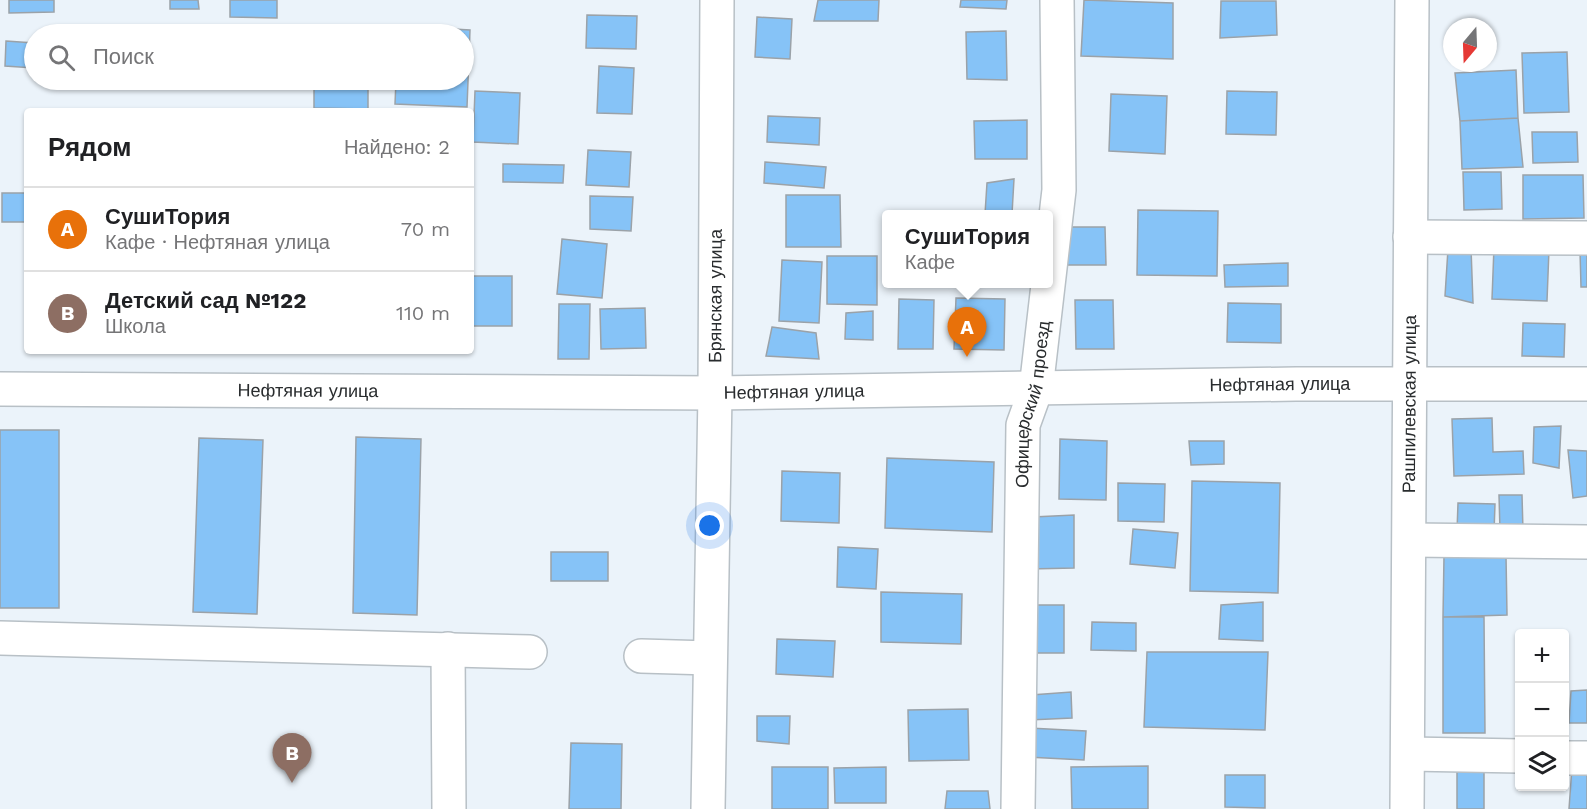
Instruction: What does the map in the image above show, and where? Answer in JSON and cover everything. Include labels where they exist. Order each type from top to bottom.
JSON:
[{"type":"street","name":"Брянская улица","points":[[708,809],[715,393],[717,0]]},
{"type":"street","name":"Офицерский проезд","points":[[1053,242],[1059,190],[1057,0]]},
{"type":"street","name":"Рашпилевская улица","points":[[1407,809],[1412,0]]},
{"type":"street","points":[[1410,237],[1587,238]]},
{"type":"street","name":"Офицерский проезд","points":[[1018,809],[1023,425],[1036,389],[1048,288]]},
{"type":"street","name":"Нефтяная улица","points":[[0,389],[715,393],[1411,383],[1587,384]]},
{"type":"street","points":[[1410,540],[1587,542]]},
{"type":"street","points":[[0,638],[530,652]]},
{"type":"street","points":[[448,649],[449,809]]},
{"type":"street","points":[[641,656],[710,658]]},
{"type":"street","points":[[1409,754],[1515,756]]},
{"type":"street","points":[[1569,758],[1587,758]]},
{"type":"building","points":[[9,0],[54,0],[54,12],[9,13]]},
{"type":"building","points":[[170,0],[198,0],[199,9],[170,9]]},
{"type":"building","points":[[230,0],[277,0],[277,18],[230,17]]},
{"type":"building","points":[[818,0],[879,0],[878,21],[814,21]]},
{"type":"building","points":[[961,0],[1007,0],[1006,9],[960,7]]},
{"type":"building","points":[[1084,0],[1173,3],[1173,59],[1081,56]]},
{"type":"building","points":[[1221,1],[1276,1],[1277,35],[1220,38]]},
{"type":"building","points":[[587,15],[637,16],[636,49],[586,48]]},
{"type":"building","points":[[757,17],[792,19],[790,59],[755,57]]},
{"type":"building","points":[[1006,31],[1007,80],[967,79],[966,32]]},
{"type":"building","points":[[6,41],[24,42],[24,67],[5,66]]},
{"type":"building","points":[[1567,52],[1569,112],[1524,113],[1522,53]]},
{"type":"building","points":[[599,66],[634,68],[632,114],[597,113]]},
{"type":"building","points":[[1516,70],[1518,118],[1460,121],[1455,73]]},
{"type":"building","points":[[314,90],[368,90],[368,108],[314,108]]},
{"type":"building","points":[[396,90],[468,90],[467,107],[395,104]]},
{"type":"building","points":[[475,91],[520,93],[518,144],[474,142]]},
{"type":"building","points":[[1227,91],[1277,92],[1276,135],[1226,134]]},
{"type":"building","points":[[1111,94],[1167,96],[1165,154],[1109,151]]},
{"type":"building","points":[[768,116],[820,118],[819,145],[767,142]]},
{"type":"building","points":[[1518,118],[1523,167],[1462,169],[1460,121]]},
{"type":"building","points":[[1027,120],[1027,159],[975,159],[974,121]]},
{"type":"building","points":[[1532,132],[1577,132],[1578,162],[1533,163]]},
{"type":"building","points":[[588,150],[631,152],[629,187],[586,185]]},
{"type":"building","points":[[765,162],[826,167],[824,188],[764,183]]},
{"type":"building","points":[[503,164],[564,165],[563,183],[503,182]]},
{"type":"building","points":[[1463,172],[1501,172],[1502,209],[1464,210]]},
{"type":"building","points":[[1523,175],[1583,175],[1584,218],[1523,219]]},
{"type":"building","points":[[1014,179],[1012,210],[985,210],[987,183]]},
{"type":"building","points":[[2,193],[24,193],[24,222],[2,222]]},
{"type":"building","points":[[786,195],[840,195],[841,247],[786,247]]},
{"type":"building","points":[[590,196],[633,197],[631,231],[590,229]]},
{"type":"building","points":[[1138,210],[1218,211],[1217,276],[1137,275]]},
{"type":"building","points":[[1066,227],[1105,227],[1106,265],[1067,265]]},
{"type":"building","points":[[562,239],[607,244],[602,298],[557,294]]},
{"type":"building","points":[[1494,247],[1549,249],[1547,301],[1492,299]]},
{"type":"building","points":[[1471,248],[1473,303],[1445,296],[1448,249]]},
{"type":"building","points":[[1580,251],[1587,251],[1587,287],[1581,287]]},
{"type":"building","points":[[827,256],[877,256],[877,305],[827,304]]},
{"type":"building","points":[[782,260],[822,262],[819,323],[779,321]]},
{"type":"building","points":[[1288,263],[1288,286],[1225,287],[1224,265]]},
{"type":"building","points":[[474,276],[512,276],[512,326],[474,326]]},
{"type":"building","points":[[956,298],[1005,299],[1004,350],[954,349]]},
{"type":"building","points":[[899,299],[934,300],[933,349],[898,349]]},
{"type":"building","points":[[1075,300],[1113,300],[1114,349],[1076,349]]},
{"type":"building","points":[[1228,303],[1281,304],[1281,343],[1227,342]]},
{"type":"building","points":[[559,304],[590,304],[589,359],[558,359]]},
{"type":"building","points":[[645,308],[646,348],[601,349],[600,309]]},
{"type":"building","points":[[873,311],[873,340],[845,339],[846,313]]},
{"type":"building","points":[[1523,323],[1565,324],[1564,357],[1522,356]]},
{"type":"building","points":[[772,327],[816,333],[819,359],[766,356]]},
{"type":"building","points":[[1492,418],[1493,452],[1523,451],[1524,474],[1454,476],[1452,419]]},
{"type":"building","points":[[1561,426],[1559,468],[1533,463],[1534,427]]},
{"type":"building","points":[[0,430],[59,430],[59,608],[0,608]]},
{"type":"building","points":[[356,437],[421,439],[417,615],[353,613]]},
{"type":"building","points":[[199,438],[263,440],[257,614],[193,612]]},
{"type":"building","points":[[1060,439],[1107,441],[1106,500],[1059,499]]},
{"type":"building","points":[[1189,441],[1224,441],[1224,464],[1191,465]]},
{"type":"building","points":[[1568,450],[1587,451],[1587,496],[1573,498]]},
{"type":"building","points":[[887,458],[994,462],[992,532],[885,528]]},
{"type":"building","points":[[782,471],[840,473],[839,523],[781,521]]},
{"type":"building","points":[[1192,481],[1280,483],[1278,593],[1190,591]]},
{"type":"building","points":[[1118,483],[1165,484],[1164,522],[1118,521]]},
{"type":"building","points":[[1499,495],[1522,495],[1523,531],[1500,531]]},
{"type":"building","points":[[1458,503],[1495,504],[1494,532],[1457,531]]},
{"type":"building","points":[[1074,515],[1074,568],[1029,569],[1033,517]]},
{"type":"building","points":[[1133,529],[1178,533],[1175,568],[1130,564]]},
{"type":"building","points":[[838,547],[878,549],[876,589],[837,587]]},
{"type":"building","points":[[551,552],[608,552],[608,581],[551,581]]},
{"type":"building","points":[[1506,555],[1507,615],[1443,617],[1444,556]]},
{"type":"building","points":[[881,592],[962,594],[961,644],[881,642]]},
{"type":"building","points":[[1263,602],[1263,641],[1219,639],[1221,605]]},
{"type":"building","points":[[1031,605],[1064,605],[1064,653],[1031,653]]},
{"type":"building","points":[[1443,617],[1484,617],[1485,733],[1443,733]]},
{"type":"building","points":[[1092,622],[1136,623],[1136,651],[1091,650]]},
{"type":"building","points":[[777,639],[835,641],[833,677],[776,674]]},
{"type":"building","points":[[1147,652],[1268,652],[1265,730],[1144,727]]},
{"type":"building","points":[[1587,690],[1587,723],[1569,723],[1571,691]]},
{"type":"building","points":[[1071,692],[1072,718],[1029,720],[1031,695]]},
{"type":"building","points":[[968,709],[969,760],[909,761],[908,710]]},
{"type":"building","points":[[757,716],[790,716],[789,744],[757,741]]},
{"type":"building","points":[[1029,728],[1086,731],[1084,760],[1027,757]]},
{"type":"building","points":[[571,743],[622,744],[621,809],[569,809]]},
{"type":"building","points":[[1457,764],[1484,764],[1484,809],[1457,809]]},
{"type":"building","points":[[1148,766],[1148,809],[1072,809],[1071,767]]},
{"type":"building","points":[[772,767],[828,767],[828,809],[772,809]]},
{"type":"building","points":[[886,767],[886,803],[835,803],[834,768]]},
{"type":"building","points":[[1572,767],[1587,768],[1587,809],[1569,809]]},
{"type":"building","points":[[1225,775],[1265,775],[1265,808],[1225,807]]},
{"type":"building","points":[[947,791],[988,791],[990,809],[945,809]]},
{"type":"place","name":"СушиТория","points":[[967,357]]},
{"type":"place","name":"Детский сад №122","points":[[292,783]]}]
